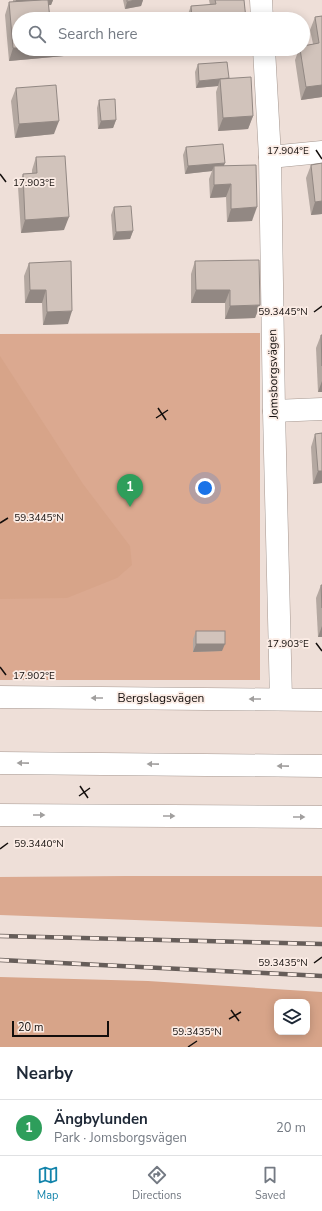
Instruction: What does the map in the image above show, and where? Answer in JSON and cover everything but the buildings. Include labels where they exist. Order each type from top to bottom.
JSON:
[{"type":"street","points":[[261,0],[262,12]]},
{"type":"street","name":"Jomsborgsvägen","points":[[264,56],[270,157],[281,699]]},
{"type":"street","points":[[270,157],[322,152]]},
{"type":"street","points":[[274,411],[322,409]]},
{"type":"street","name":"Bergslagsvägen","points":[[0,697],[322,700]]},
{"type":"street","points":[[0,763],[322,766]]},
{"type":"street","points":[[0,815],[322,817]]},
{"type":"shaded area","points":[[260,333],[260,680],[0,680],[0,334]]},
{"type":"shaded area","points":[[0,356],[83,484],[130,546],[132,565],[117,578],[67,598],[0,599]]},
{"type":"shaded area","points":[[322,876],[322,927],[0,915],[0,877]]},
{"type":"shaded area","points":[[0,977],[148,981],[322,992],[322,1047],[0,1047]]},
{"type":"railway","points":[[0,936],[322,944]]},
{"type":"railway","points":[[0,960],[322,976]]},
{"type":"place","name":"Ängbylunden","points":[[130,507]]}]
